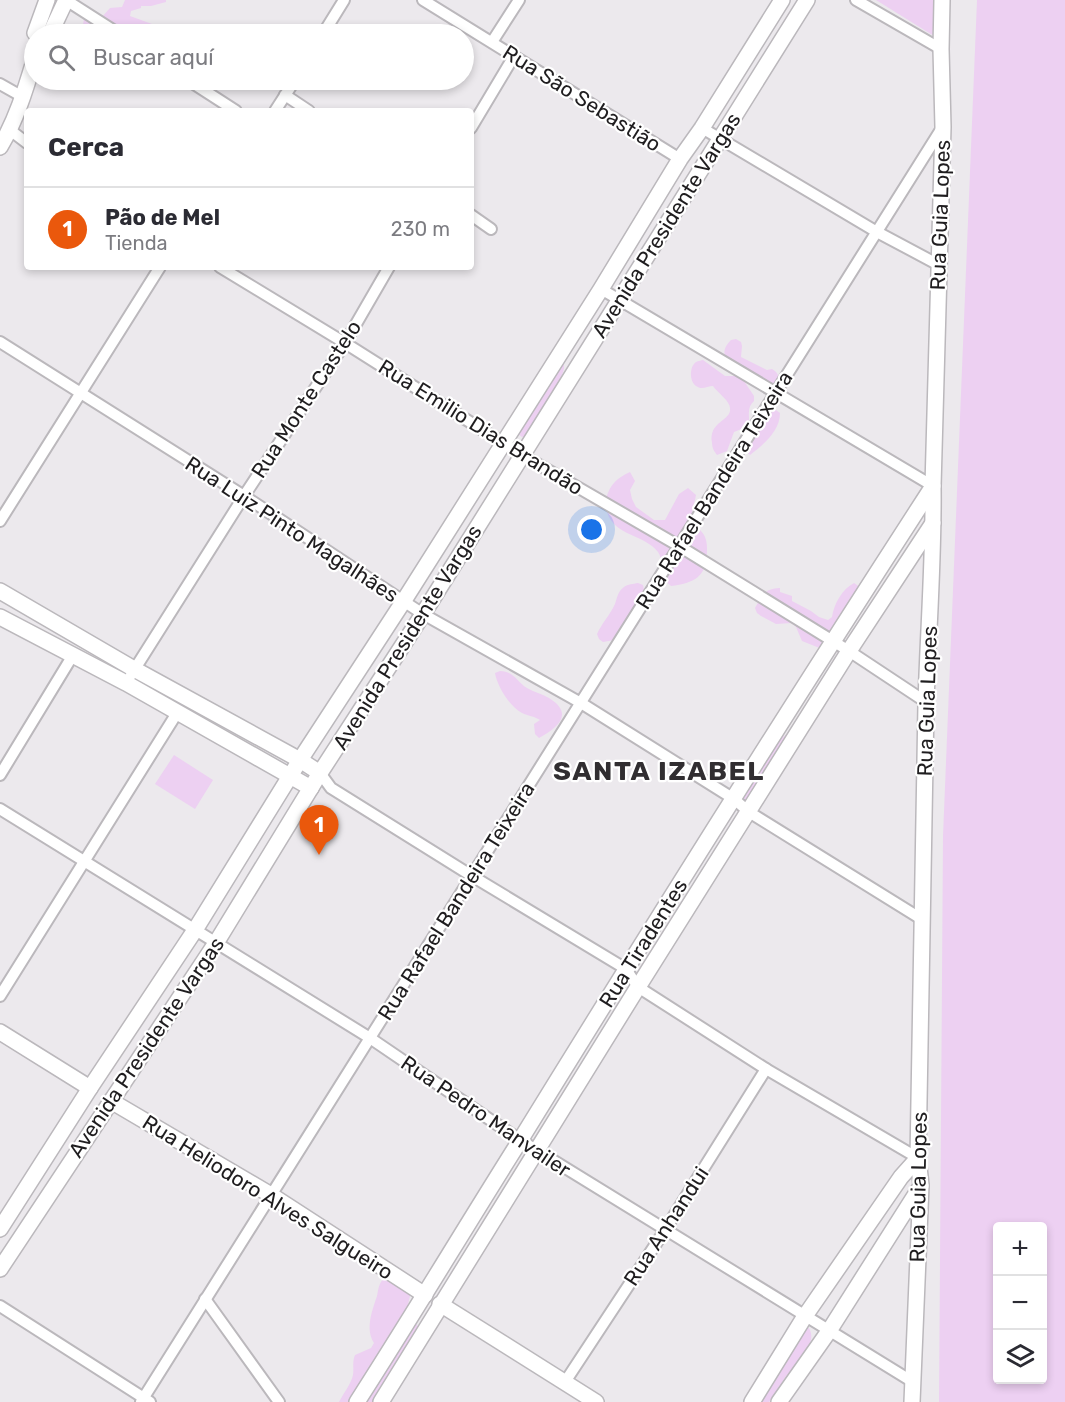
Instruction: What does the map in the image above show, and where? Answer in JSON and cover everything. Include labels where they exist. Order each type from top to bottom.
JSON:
[{"type":"main road","points":[[39,24],[46,0]]},
{"type":"main road","points":[[55,24],[66,0]]},
{"type":"main road","name":"Avenida Presidente Vargas","points":[[0,1229],[195,930],[289,776],[403,602],[782,0]]},
{"type":"main road","name":"Avenida Presidente Vargas","points":[[0,1269],[5,1250],[111,1101],[216,943],[320,772],[423,614],[807,0]]},
{"type":"main road","name":"Rua Guia Lopes","points":[[912,1402],[921,1185],[918,1158],[926,702],[934,521],[943,127],[940,49],[942,0]]},
{"type":"main road","points":[[0,147],[10,130],[25,90]]},
{"type":"main road","name":"Rua Tiradentes","points":[[357,1402],[626,969],[933,486]]},
{"type":"main road","name":"Rua Tiradentes","points":[[381,1402],[638,987],[849,651],[934,521]]},
{"type":"main road","points":[[0,591],[134,669],[320,772]]},
{"type":"main road","points":[[0,617],[126,682],[311,788]]},
{"type":"main road","points":[[0,1032],[90,1088]]},
{"type":"main road","name":"Rua Heliodoro Alves Salgueiro","points":[[90,1088],[94,1084],[104,1084],[109,1087],[111,1101],[271,1195],[425,1294],[430,1290],[441,1293],[443,1299],[440,1304]]},
{"type":"main road","points":[[752,1402],[805,1316],[901,1177],[918,1158]]},
{"type":"main road","points":[[779,1402],[829,1331],[921,1185]]},
{"type":"main road","points":[[440,1304],[596,1402]]},
{"type":"street","points":[[66,0],[103,24]]},
{"type":"street","points":[[329,24],[344,0]]},
{"type":"street","name":"Rua São Sebastião","points":[[423,0],[462,24]]},
{"type":"street","points":[[492,42],[519,0]]},
{"type":"street","points":[[856,0],[940,49]]},
{"type":"street","name":"Rua São Sebastião","points":[[474,31],[680,159]]},
{"type":"street","points":[[474,123],[514,56]]},
{"type":"street","points":[[0,84],[23,97]]},
{"type":"street","points":[[203,90],[231,108]]},
{"type":"street","points":[[277,108],[289,90]]},
{"type":"street","points":[[285,96],[304,108]]},
{"type":"street","name":"Rua Rafael Bandeira Teixeira","points":[[144,1401],[271,1195],[943,127]]},
{"type":"street","points":[[702,128],[876,232],[939,266]]},
{"type":"street","points":[[10,130],[24,141]]},
{"type":"street","points":[[474,217],[490,229]]},
{"type":"street","points":[[0,521],[158,270]]},
{"type":"street","name":"Rua Emilio Dias Brandão","points":[[225,270],[522,455],[680,546],[849,651],[926,702]]},
{"type":"street","name":"Rua Monte Castelo","points":[[126,682],[244,496],[345,343],[387,270]]},
{"type":"street","points":[[601,289],[933,486]]},
{"type":"street","name":"Rua Luiz Pinto Magalhães","points":[[0,342],[244,496],[403,602],[581,703],[734,799],[749,812],[923,920]]},
{"type":"street","points":[[0,774],[72,655]]},
{"type":"street","points":[[0,996],[177,713]]},
{"type":"street","points":[[320,772],[331,788],[626,969],[638,987],[766,1069],[918,1158]]},
{"type":"street","points":[[311,788],[331,788]]},
{"type":"street","name":"Rua Pedro Manvailer","points":[[0,809],[370,1038],[520,1140],[913,1382]]},
{"type":"street","name":"Rua Anhandui","points":[[565,1382],[665,1230],[766,1069]]},
{"type":"street","points":[[206,1299],[279,1402]]},
{"type":"street","points":[[0,1306],[144,1401]]},
{"type":"shaded area","points":[[125,0],[166,0],[166,2],[141,6],[131,11],[130,16],[152,24],[83,24],[84,19],[102,17],[110,8],[122,7]]},
{"type":"shaded area","points":[[876,0],[934,0],[934,36]]},
{"type":"shaded area","points":[[977,0],[1065,0],[1065,1402],[939,1402],[943,836]]},
{"type":"shaded area","points":[[736,339],[741,342],[741,357],[767,370],[772,369],[778,376],[776,384],[768,389],[759,389],[740,375],[727,361],[724,354],[725,348],[731,340]]},
{"type":"shaded area","points":[[703,360],[725,376],[742,378],[754,396],[749,410],[749,426],[734,432],[727,451],[717,455],[712,446],[713,430],[727,416],[730,408],[713,386],[700,388],[693,383],[692,367],[696,362]]},
{"type":"shaded area","points":[[559,364],[564,365],[564,368],[559,384],[528,436],[522,437],[518,434]]},
{"type":"shaded area","points":[[771,410],[780,413],[777,426],[765,442],[750,455],[746,451],[747,436]]},
{"type":"shaded area","points":[[630,472],[635,481],[630,490],[636,507],[654,520],[665,520],[679,494],[688,488],[696,495],[692,518],[707,542],[705,567],[698,577],[686,583],[671,586],[663,579],[658,552],[652,546],[616,526],[611,520],[605,501],[615,482]]},
{"type":"shaded area","points":[[638,583],[643,585],[643,595],[614,640],[603,642],[597,634],[613,608],[619,593],[626,586]]},
{"type":"shaded area","points":[[854,583],[863,589],[822,649],[802,641],[792,623],[776,624],[757,613],[755,608],[764,593],[780,588],[780,592],[792,596],[792,601],[828,620],[832,617],[842,593]]},
{"type":"shaded area","points":[[500,671],[509,673],[527,688],[557,704],[562,715],[552,730],[539,738],[535,734],[534,724],[540,720],[517,710],[509,701],[496,678],[495,673]]},
{"type":"shaded area","points":[[787,734],[792,734],[749,812],[741,798],[779,740]]},
{"type":"shaded area","points":[[174,755],[213,780],[195,809],[155,784]]},
{"type":"shaded area","points":[[388,1276],[411,1290],[408,1310],[420,1332],[387,1402],[339,1402],[352,1378],[355,1355],[371,1348],[374,1343],[370,1332],[371,1314],[380,1284]]},
{"type":"shaded area","points":[[807,1326],[811,1332],[810,1344],[776,1394],[769,1402],[748,1402]]},
{"type":"place","name":"Pão de Mel","points":[[319,855]]},
{"type":"district","name":"SANTA IZABEL","points":[[659,771]]}]
